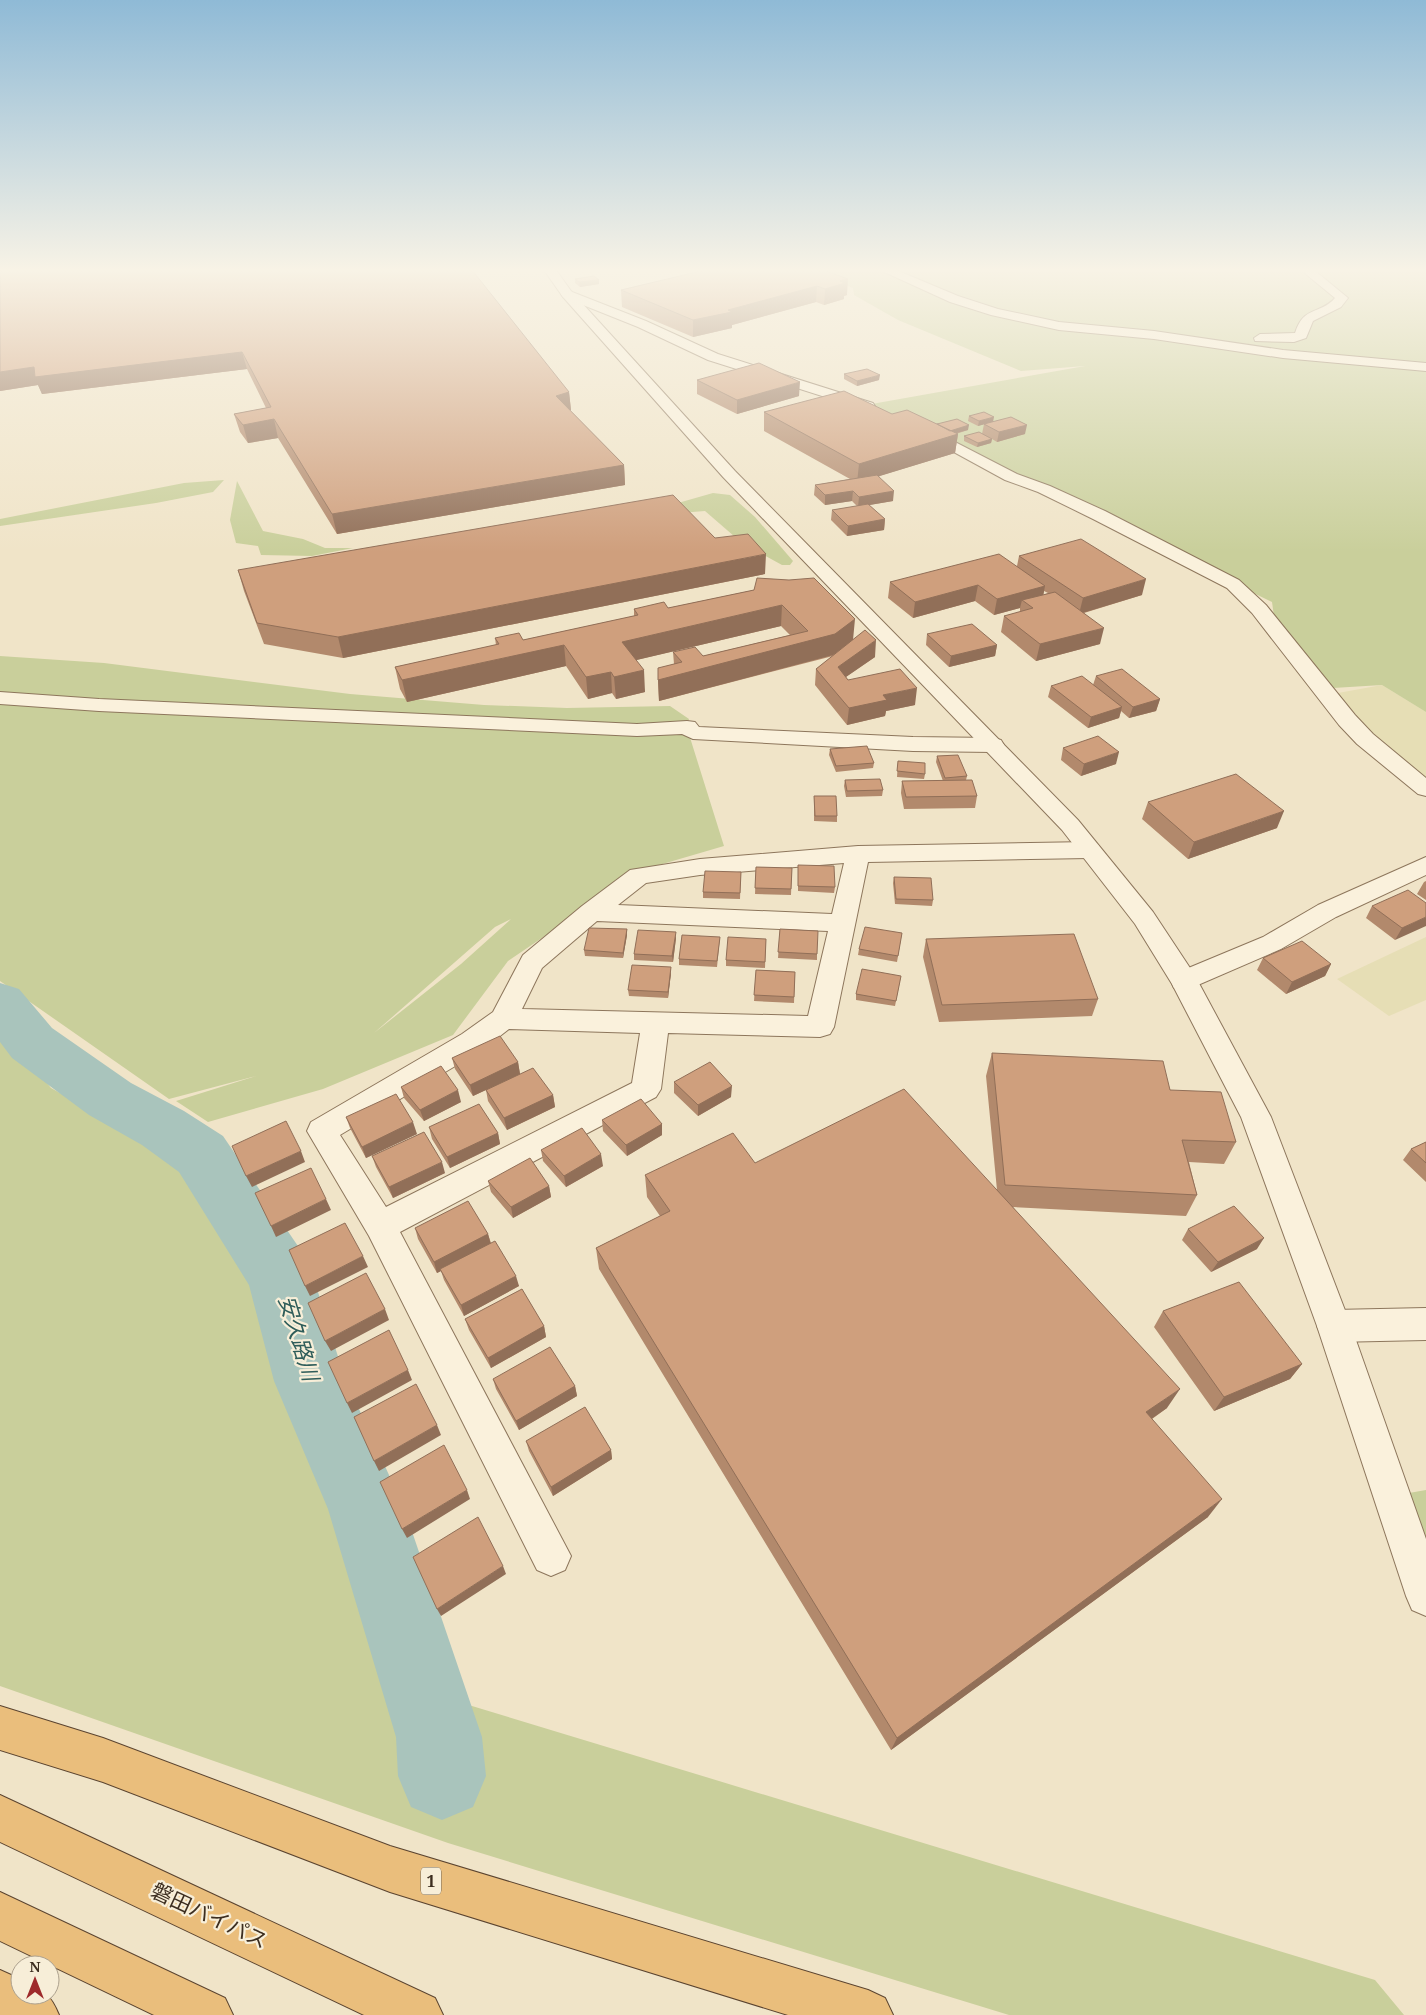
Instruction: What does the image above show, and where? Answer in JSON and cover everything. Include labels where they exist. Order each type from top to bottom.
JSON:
[{"type":"highway","name":"1","points":[[0,1728],[104,1760],[390,1869],[868,2015]]},
{"type":"highway","name":"磐田バイパス","points":[[0,1818],[417,2014]]},
{"type":"highway","points":[[0,1916],[208,2015]]},
{"type":"highway","points":[[0,1995],[34,2015]]},
{"type":"street","points":[[630,364],[729,474],[1070,825],[1144,918],[1184,981],[1256,1117],[1334,1326],[1426,1596]]},
{"type":"street","points":[[736,364],[846,397],[881,411]]},
{"type":"street","points":[[1394,364],[1426,367]]},
{"type":"street","points":[[908,422],[1011,477],[1044,489],[1099,515],[1233,584],[1259,609],[1347,720],[1365,739],[1426,789]]},
{"type":"street","points":[[0,698],[118,706],[627,730],[688,728],[694,733],[913,744],[993,745]]},
{"type":"street","points":[[551,1556],[380,1226],[322,1132],[472,1042],[503,1019],[532,962],[591,912],[639,876],[700,867],[858,854],[1089,850]]},
{"type":"street","points":[[503,1019],[820,1027],[858,854]]},
{"type":"street","points":[[1184,981],[1272,943],[1343,903],[1426,865]]},
{"type":"street","points":[[591,912],[843,923]]},
{"type":"street","points":[[380,1226],[646,1089],[656,1022]]},
{"type":"street","points":[[1334,1326],[1426,1324]]},
{"type":"shaded area","points":[[1382,685],[1426,712],[1426,789],[1327,695]]},
{"type":"shaded area","points":[[1426,937],[1426,1000],[1389,1016],[1337,979]]},
{"type":"green space","points":[[1004,364],[1426,364],[1426,712],[1382,685],[1333,688],[1275,623],[1272,602],[866,405],[1085,366],[1021,371]]},
{"type":"green space","points":[[224,480],[213,492],[156,503],[0,526],[0,519],[184,483]]},
{"type":"green space","points":[[237,481],[263,531],[303,539],[325,548],[353,548],[312,556],[261,555],[258,546],[236,543],[230,520]]},
{"type":"green space","points":[[713,493],[730,495],[755,517],[793,561],[790,565],[782,565],[742,543],[705,511],[629,517]]},
{"type":"green space","points":[[0,656],[104,663],[350,694],[484,705],[567,708],[670,706],[689,719],[687,728],[724,846],[642,870],[508,961],[453,1035],[323,1089],[208,1122],[176,1101],[256,1076],[169,1099],[0,981]],"holes":[[[511,919],[461,964],[374,1033],[495,927]]]},
{"type":"green space","points":[[0,1026],[51,1088],[160,1149],[259,1250],[330,1431],[396,1683],[1375,1980],[1404,2015],[1009,2015],[448,1843],[0,1686]]},
{"type":"green space","points":[[1426,1490],[1426,1596],[1392,1496]]},
{"type":"building","points":[[0,364],[142,364],[35,377],[34,367],[0,372]]},
{"type":"building","points":[[248,364],[547,364],[569,392],[556,396],[624,465],[332,514],[274,419],[243,425],[234,414],[271,407]]},
{"type":"building","points":[[761,364],[800,382],[737,400],[697,380]]},
{"type":"building","points":[[867,369],[880,375],[857,381],[844,374]]},
{"type":"building","points":[[844,391],[892,414],[907,410],[958,434],[859,464],[764,412]]},
{"type":"building","points":[[984,412],[994,417],[979,421],[969,416]]},
{"type":"building","points":[[1011,417],[1027,425],[999,432],[984,424]]},
{"type":"building","points":[[957,419],[969,425],[950,431],[937,424]]},
{"type":"building","points":[[979,432],[992,439],[978,443],[964,436]]},
{"type":"building","points":[[877,475],[894,491],[859,497],[853,491],[825,495],[815,485]]},
{"type":"building","points":[[673,495],[715,538],[748,534],[766,554],[338,637],[257,623],[238,570]]},
{"type":"building","points":[[868,504],[885,519],[848,526],[832,510]]},
{"type":"building","points":[[1081,539],[1146,579],[1083,598],[1019,556]]},
{"type":"building","points":[[999,554],[1045,586],[997,599],[978,585],[915,602],[890,582]]},
{"type":"building","points":[[757,578],[789,580],[814,578],[855,619],[835,634],[658,680],[658,668],[682,662],[673,652],[695,647],[703,656],[808,631],[782,605],[622,642],[644,670],[614,677],[611,672],[586,677],[564,645],[402,680],[395,667],[499,644],[495,638],[519,633],[523,640],[638,615],[634,609],[664,602],[668,608],[754,590]]},
{"type":"building","points":[[1055,592],[1104,628],[1040,644],[1004,616],[1033,608],[1022,600]]},
{"type":"building","points":[[972,624],[997,645],[951,656],[927,634]]},
{"type":"building","points":[[865,630],[876,640],[838,667],[848,680],[900,669],[917,688],[883,695],[887,700],[849,708],[816,669]]},
{"type":"building","points":[[1122,669],[1160,699],[1133,707],[1096,676]]},
{"type":"building","points":[[1082,676],[1122,707],[1091,717],[1051,686]]},
{"type":"building","points":[[1098,736],[1119,752],[1084,764],[1063,748]]},
{"type":"building","points":[[867,746],[874,763],[836,766],[830,749]]},
{"type":"building","points":[[958,755],[967,776],[945,778],[937,756]]},
{"type":"building","points":[[898,761],[925,763],[925,774],[897,771]]},
{"type":"building","points":[[1236,774],[1284,811],[1194,842],[1148,802]]},
{"type":"building","points":[[880,779],[883,790],[847,791],[845,780]]},
{"type":"building","points":[[972,780],[977,796],[906,797],[902,781]]},
{"type":"building","points":[[814,796],[836,796],[837,816],[815,816]]},
{"type":"building","points":[[798,865],[834,866],[835,887],[798,886]]},
{"type":"building","points":[[756,867],[792,868],[791,889],[755,888]]},
{"type":"building","points":[[705,871],[741,872],[740,893],[703,892]]},
{"type":"building","points":[[894,877],[931,878],[933,900],[896,899]]},
{"type":"building","points":[[1408,890],[1426,903],[1426,917],[1402,928],[1372,906]]},
{"type":"building","points":[[865,927],[902,933],[898,956],[859,949]]},
{"type":"building","points":[[589,928],[627,929],[623,953],[584,950]]},
{"type":"building","points":[[780,929],[818,931],[817,954],[778,952]]},
{"type":"building","points":[[638,930],[676,932],[672,956],[634,954]]},
{"type":"building","points":[[1074,934],[1098,999],[942,1005],[926,939]]},
{"type":"building","points":[[682,935],[720,937],[717,961],[679,959]]},
{"type":"building","points":[[728,937],[766,939],[765,962],[726,960]]},
{"type":"building","points":[[1302,941],[1331,964],[1292,982],[1263,958]]},
{"type":"building","points":[[632,965],[671,967],[668,992],[628,990]]},
{"type":"building","points":[[862,969],[901,976],[896,1001],[856,994]]},
{"type":"building","points":[[756,970],[795,972],[794,997],[754,995]]},
{"type":"building","points":[[500,1036],[518,1062],[470,1085],[452,1058]]},
{"type":"building","points":[[992,1053],[1163,1061],[1170,1090],[1221,1092],[1236,1142],[1182,1140],[1197,1195],[1005,1185]]},
{"type":"building","points":[[710,1062],[732,1086],[698,1105],[674,1082]]},
{"type":"building","points":[[441,1066],[458,1090],[420,1110],[401,1087]]},
{"type":"building","points":[[533,1068],[553,1095],[504,1118],[486,1090]]},
{"type":"building","points":[[904,1089],[1180,1389],[1146,1412],[1222,1499],[897,1738],[596,1248],[670,1211],[645,1175],[733,1133],[755,1163]]},
{"type":"building","points":[[396,1094],[413,1122],[362,1147],[346,1117]]},
{"type":"building","points":[[641,1099],[662,1124],[626,1145],[602,1120]]},
{"type":"building","points":[[479,1104],[498,1133],[447,1157],[429,1127]]},
{"type":"building","points":[[286,1121],[301,1151],[246,1176],[232,1146]]},
{"type":"building","points":[[582,1128],[601,1154],[564,1176],[541,1150]]},
{"type":"building","points":[[424,1132],[442,1162],[389,1187],[372,1156]]},
{"type":"building","points":[[1426,1142],[1426,1163],[1411,1149]]},
{"type":"building","points":[[530,1158],[549,1186],[511,1207],[488,1181]]},
{"type":"building","points":[[311,1168],[326,1199],[271,1226],[255,1193]]},
{"type":"building","points":[[468,1201],[488,1234],[434,1262],[415,1228]]},
{"type":"building","points":[[1234,1206],[1264,1238],[1218,1262],[1188,1229]]},
{"type":"building","points":[[345,1223],[363,1256],[305,1286],[289,1250]]},
{"type":"building","points":[[495,1241],[516,1276],[461,1305],[440,1269]]},
{"type":"building","points":[[366,1273],[385,1309],[325,1341],[308,1303]]},
{"type":"building","points":[[1239,1282],[1302,1364],[1224,1397],[1163,1311]]},
{"type":"building","points":[[522,1289],[544,1326],[488,1358],[465,1319]]},
{"type":"building","points":[[389,1330],[408,1370],[347,1403],[328,1362]]},
{"type":"building","points":[[550,1347],[575,1386],[516,1421],[493,1379]]},
{"type":"building","points":[[416,1384],[437,1425],[374,1461],[354,1417]]},
{"type":"building","points":[[585,1407],[611,1450],[551,1487],[526,1441]]},
{"type":"building","points":[[444,1445],[467,1490],[402,1529],[380,1482]]},
{"type":"building","points":[[478,1517],[503,1566],[437,1609],[413,1557]]},
{"type":"waterway","name":"安久路川","points":[[0,1003],[32,1043],[110,1099],[163,1128],[201,1154],[280,1276],[310,1381],[366,1508],[439,1737],[442,1776]]}]
